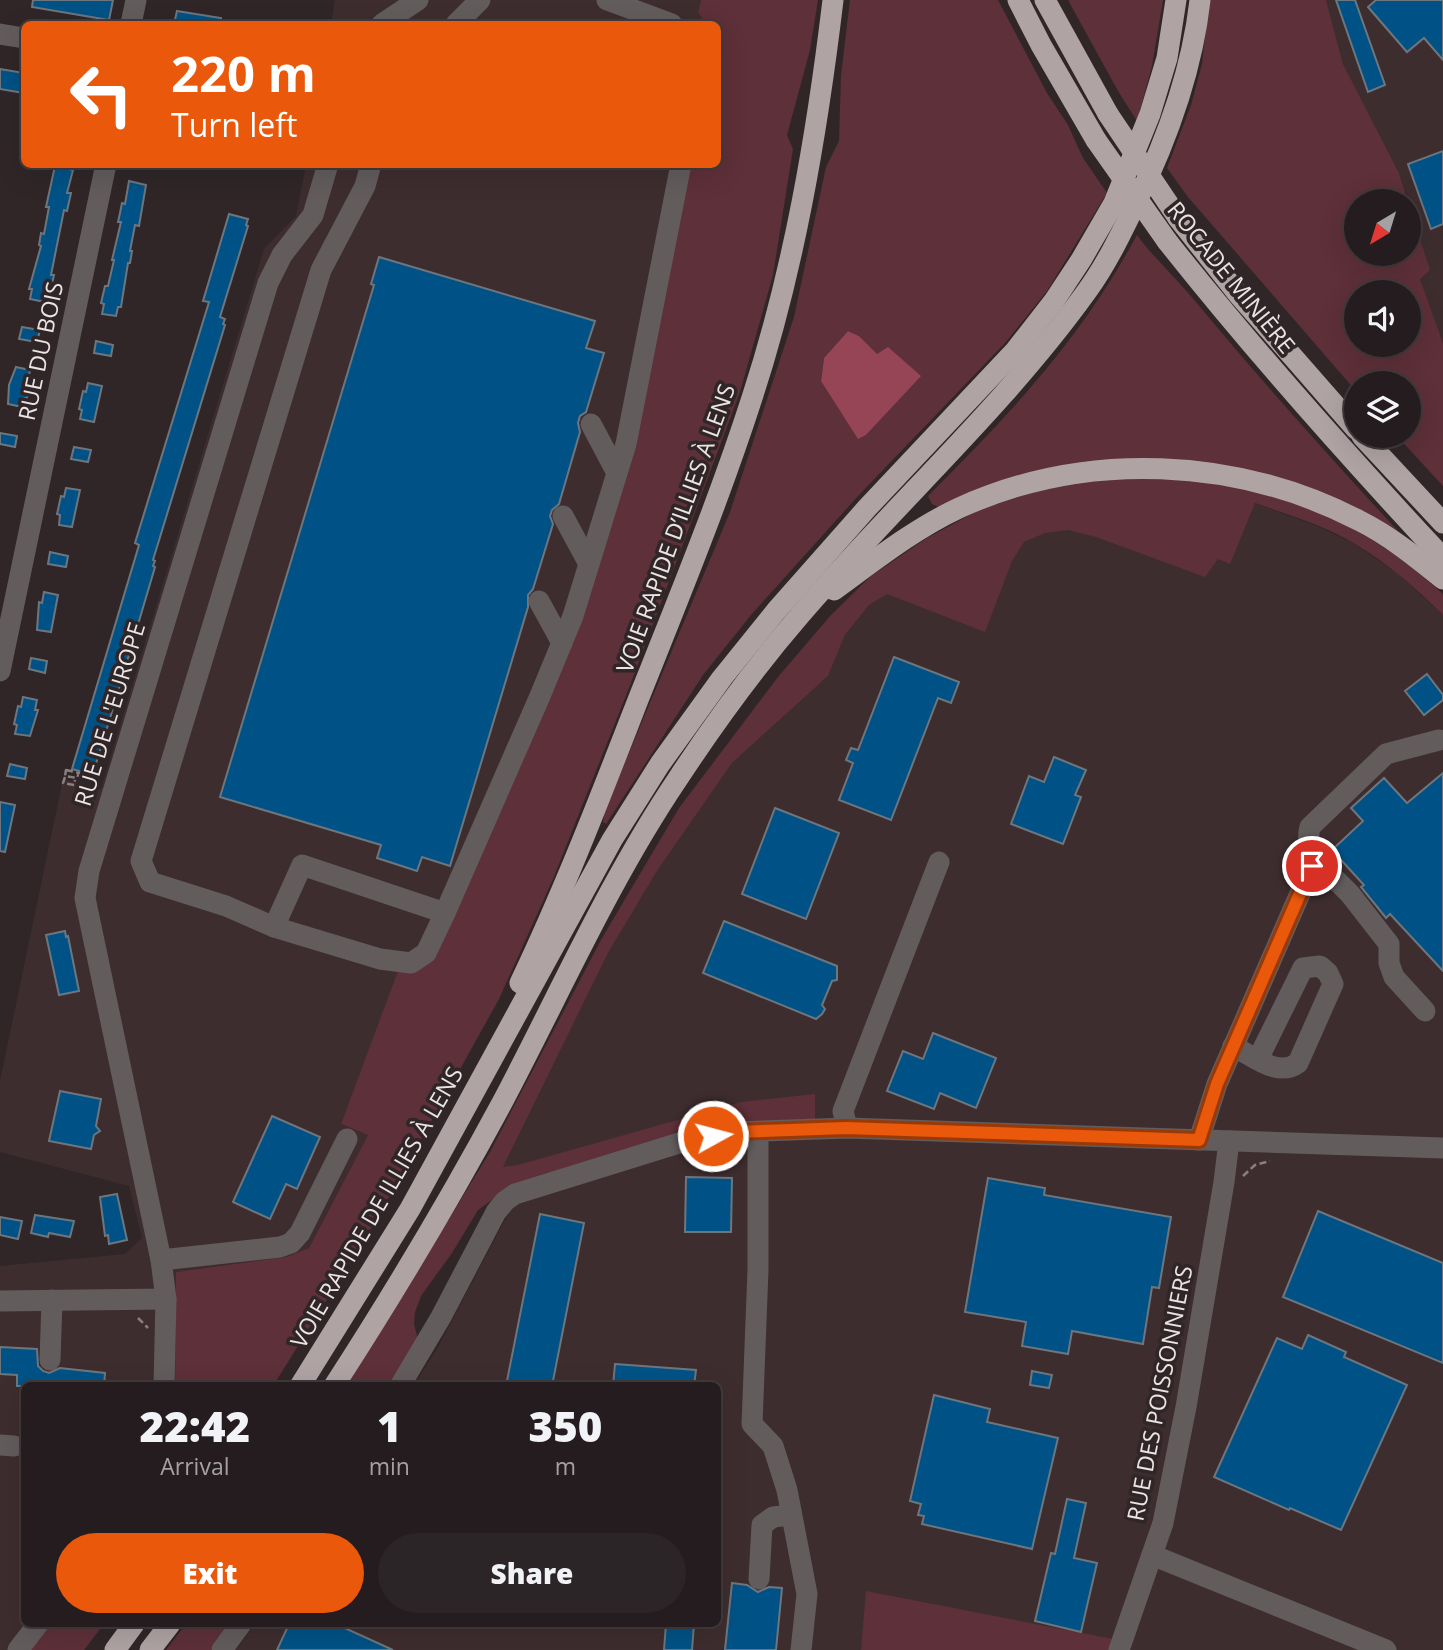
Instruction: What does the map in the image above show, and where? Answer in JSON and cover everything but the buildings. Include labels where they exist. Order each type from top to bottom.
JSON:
[{"type":"highway","name":"VOIE RAPIDE D’ILLIES À LENS","points":[[496,1054],[504,1015],[540,940],[606,782],[694,560],[753,397],[801,205],[833,0]]},
{"type":"highway","name":"ROCADE MINIÈRE","points":[[1018,0],[1041,46],[1096,140],[1167,241],[1281,380],[1443,558]]},
{"type":"highway","name":"ROCADE MINIÈRE","points":[[1045,0],[1108,114],[1178,218],[1238,294],[1344,415]]},
{"type":"highway","name":"VOIE RAPIDE DE ILLIES À LENS","points":[[302,1382],[410,1209],[612,840],[660,764],[722,678],[810,572],[1015,351],[1054,301],[1081,260],[1114,203],[1150,114],[1167,58],[1176,0]]},
{"type":"highway","points":[[336,1382],[464,1171],[627,861],[674,784],[725,710],[801,613],[1017,379],[1090,288],[1119,238],[1161,152],[1185,75],[1198,21],[1200,0]]},
{"type":"highway","points":[[1374,448],[1443,523]]},
{"type":"highway","points":[[801,613],[924,527],[958,508],[1048,478],[1134,469],[1185,470],[1252,479],[1311,498],[1363,522],[1443,579]]},
{"type":"highway","points":[[115,1650],[133,1627]]},
{"type":"highway","points":[[150,1650],[168,1627]]},
{"type":"street","points":[[132,21],[136,0]]},
{"type":"street","points":[[386,21],[418,0]]},
{"type":"street","points":[[459,21],[480,0]]},
{"type":"street","points":[[607,0],[664,21]]},
{"type":"street","points":[[0,34],[21,38]]},
{"type":"street","name":"RUE DU BOIS","points":[[0,671],[105,168]]},
{"type":"street","name":"RUE DE L'EUROPE","points":[[164,1382],[166,1299],[161,1260],[85,898],[89,871],[268,282],[282,255],[313,215],[327,168]]},
{"type":"street","points":[[370,168],[365,186],[321,270],[141,861],[150,882],[226,906],[274,928],[380,959],[411,963],[426,953],[445,913],[562,643],[589,564],[629,432],[680,168]]},
{"type":"street","points":[[591,424],[617,473]]},
{"type":"street","points":[[563,516],[589,564]]},
{"type":"street","points":[[539,601],[562,643]]},
{"type":"street","points":[[1199,1140],[1217,1084],[1312,866],[1312,854],[1307,838],[1310,827],[1386,754],[1439,740]]},
{"type":"street","points":[[846,1128],[843,1111],[939,862]]},
{"type":"street","points":[[274,928],[302,865],[445,913]]},
{"type":"street","points":[[1305,885],[1324,878],[1336,881],[1350,894],[1389,944],[1389,962],[1394,977],[1426,1011]]},
{"type":"street","points":[[1233,1046],[1258,1059],[1278,1069],[1290,1069],[1298,1063],[1333,984],[1328,973],[1320,966],[1303,968],[1258,1059]]},
{"type":"street","points":[[403,1382],[496,1212],[505,1201],[515,1194],[692,1139],[735,1132],[846,1128],[1443,1148]]},
{"type":"street","points":[[758,1132],[758,1270],[752,1424],[773,1446],[787,1490],[807,1594],[801,1650]]},
{"type":"street","points":[[161,1260],[280,1247],[291,1243],[300,1233],[347,1139]]},
{"type":"street","name":"RUE DES POISSONNIERS","points":[[1119,1650],[1163,1524],[1186,1407],[1225,1179],[1229,1141]]},
{"type":"street","points":[[0,1301],[166,1299]]},
{"type":"street","points":[[50,1360],[52,1300]]},
{"type":"street","points":[[759,1579],[762,1525],[773,1517],[791,1515]]},
{"type":"street","points":[[1152,1555],[1386,1650]]},
{"type":"street","points":[[18,1650],[36,1627]]},
{"type":"street","points":[[222,1650],[239,1627]]},
{"type":"path","points":[[65,777],[64,783],[74,785],[75,780]]},
{"type":"path","points":[[1225,1179],[1238,1181],[1255,1165],[1273,1160]]},
{"type":"path","points":[[136,1315],[152,1334]]},
{"type":"shaded area","points":[[335,0],[701,0],[698,12],[704,21],[332,21]]},
{"type":"shaded area","points":[[701,0],[818,0],[810,50],[787,135],[793,149],[773,275],[740,392],[629,688],[553,879],[499,999],[377,1219],[275,1382],[175,1382],[176,1272],[286,1257],[309,1248],[368,1135],[341,1124],[398,971],[414,972],[569,648],[688,168],[721,168],[721,21],[704,21],[698,12]]},
{"type":"shaded area","points":[[850,0],[998,0],[1047,93],[1068,125],[1083,158],[1107,193],[1047,291],[1005,343],[858,496],[751,615],[703,675],[606,824],[603,822],[605,810],[730,512],[794,317],[826,167],[839,141],[841,75]],"holes":[[[848,331],[859,336],[877,355],[920,376],[866,435],[858,438],[821,380],[824,358]]]},
{"type":"shaded area","points":[[1068,0],[1163,0],[1152,66],[1137,121],[1118,91]]},
{"type":"shaded area","points":[[1209,0],[1326,0],[1343,64],[1399,173],[1404,189],[1344,189],[1344,266],[1421,266],[1421,242],[1430,270],[1420,280],[1344,280],[1344,357],[1421,357],[1421,282],[1443,343],[1443,486],[1408,448],[1421,448],[1421,371],[1344,371],[1344,377],[1188,197],[1167,168],[1191,105],[1202,64]]},
{"type":"shaded area","points":[[1326,0],[1443,0],[1443,343],[1420,279],[1421,189],[1405,189],[1343,64]]},
{"type":"shaded area","points":[[305,168],[688,168],[569,647],[414,972],[399,971],[341,1124],[368,1135],[309,1248],[286,1257],[176,1272],[175,1382],[21,1382],[21,1627],[48,1627],[29,1650],[0,1650],[0,1266],[125,1254],[142,1238],[129,1186],[0,1152],[0,1081],[63,779],[101,789],[264,249],[296,216]]},
{"type":"shaded area","points":[[1137,235],[1397,530],[1393,534],[1171,461],[943,509],[932,504],[928,496],[1016,404],[1068,341],[1115,273]]},
{"type":"shaded area","points":[[848,331],[859,336],[877,354],[888,347],[921,376],[866,435],[858,439],[821,381],[824,358]]},
{"type":"shaded area","points":[[1117,477],[1168,478],[1233,486],[1267,494],[1330,518],[1388,550],[1443,594],[1443,615],[1401,576],[1355,544],[1318,526],[1255,503],[1230,564],[1218,559],[1205,577],[1096,537],[1068,530],[1045,533],[1024,542],[1012,561],[985,632],[887,594],[869,605],[845,635],[828,676],[732,763],[657,871],[608,953],[503,1167],[741,1102],[815,1094],[815,1119],[506,1190],[478,1210],[421,1296],[414,1324],[418,1340],[392,1382],[349,1382],[490,1152],[602,938],[679,808],[778,677],[831,615],[871,576],[927,538],[981,509],[1053,486]]},
{"type":"shaded area","points":[[1254,503],[1317,526],[1353,543],[1397,573],[1443,615],[1443,1650],[236,1650],[253,1627],[721,1627],[721,1382],[416,1382],[437,1349],[509,1212],[502,1168],[608,953],[657,871],[732,763],[828,676],[845,635],[869,605],[953,551],[1043,517]]},
{"type":"shaded area","points":[[866,1591],[1113,1639],[1110,1650],[861,1650]]},
{"type":"shaded area","points":[[48,1627],[102,1627],[84,1650],[29,1650]]},
{"type":"shaded area","points":[[184,1627],[228,1627],[211,1650],[166,1650]]},
{"type":"route","points":[[713,1136],[735,1132],[846,1128],[1199,1140],[1217,1084],[1312,866]]}]
